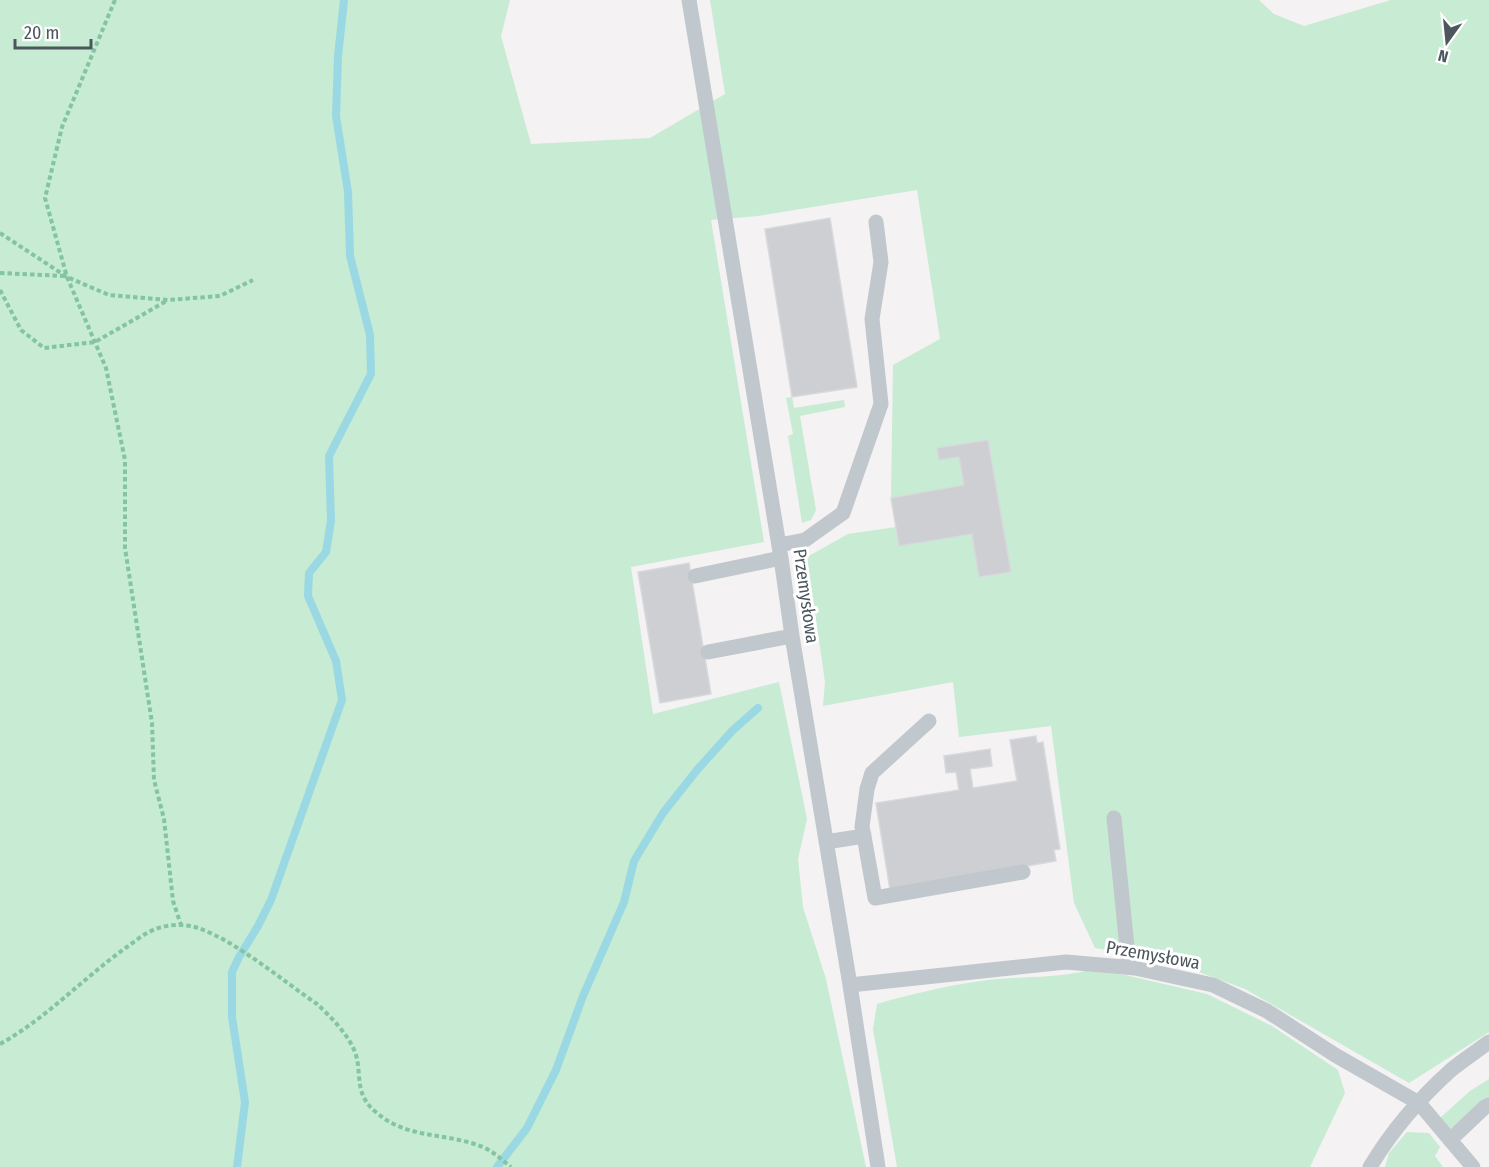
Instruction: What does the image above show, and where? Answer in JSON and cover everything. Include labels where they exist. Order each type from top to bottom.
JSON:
[{"type":"lane","name":"Przemysłowa","points":[[689,0],[878,1167]]},
{"type":"lane","points":[[695,576],[780,552],[805,540],[843,513],[881,404],[872,320],[881,262],[876,222]]},
{"type":"lane","points":[[708,652],[792,636]]},
{"type":"lane","points":[[929,721],[872,773],[867,789],[862,827],[875,898],[1023,872]]},
{"type":"lane","points":[[1114,818],[1129,967]]},
{"type":"lane","points":[[826,842],[864,836]]},
{"type":"lane","name":"Przemysłowa","points":[[850,985],[1066,962],[1129,967],[1213,985],[1267,1011],[1335,1055],[1419,1103]]},
{"type":"lane","points":[[1371,1166],[1383,1145],[1419,1103],[1452,1070],[1489,1042]]},
{"type":"lane","points":[[1419,1103],[1473,1167]]},
{"type":"lane","points":[[1450,1140],[1485,1107],[1489,1106]]},
{"type":"path","points":[[115,0],[62,127],[45,198],[67,277],[106,368],[125,460],[125,548],[152,723],[154,780],[164,819],[173,901],[181,925]]},
{"type":"path","points":[[0,233],[67,277],[109,295],[168,300],[220,296],[253,280]]},
{"type":"path","points":[[0,273],[67,277]]},
{"type":"path","points":[[0,290],[21,330],[45,348],[95,342],[168,300]]},
{"type":"path","points":[[0,1044],[42,1017],[96,970],[149,932],[163,926],[181,925],[198,928],[236,948],[317,1004],[329,1015],[355,1053],[358,1081],[365,1100],[375,1112],[403,1129],[484,1148],[511,1167]]},
{"type":"green space","points":[[0,0],[510,0],[501,36],[531,144],[650,138],[725,94],[710,0],[1259,0],[1274,14],[1304,26],[1391,0],[1489,0],[1489,1032],[1409,1083],[1245,989],[1191,969],[1145,957],[1095,948],[1074,903],[1051,726],[959,737],[953,682],[823,706],[825,682],[807,557],[848,534],[896,527],[900,546],[972,534],[979,577],[1011,571],[988,440],[937,448],[939,460],[959,457],[964,485],[891,498],[893,365],[940,339],[917,190],[758,216],[711,220],[764,542],[631,567],[653,714],[779,682],[807,819],[798,859],[803,907],[826,979],[866,1167],[0,1167]]},
{"type":"green space","points":[[792,397],[794,408],[844,400],[845,407],[800,416],[816,510],[811,520],[802,523],[788,436],[793,434],[786,398]]},
{"type":"green space","points":[[1086,971],[1125,975],[1207,994],[1272,1026],[1338,1070],[1345,1093],[1310,1167],[897,1167],[873,1029],[877,1004],[968,983]]},
{"type":"green space","points":[[1489,1079],[1489,1098],[1449,1130],[1440,1118],[1470,1091]]},
{"type":"green space","points":[[1407,1132],[1429,1133],[1440,1147],[1435,1156],[1443,1167],[1385,1167],[1389,1153]]},
{"type":"building","points":[[830,218],[857,387],[792,397],[765,229]]},
{"type":"building","points":[[988,440],[1011,572],[979,577],[972,534],[899,546],[891,498],[964,485],[959,457],[939,460],[937,448]]},
{"type":"building","points":[[689,563],[711,694],[660,703],[638,572]]},
{"type":"building","points":[[1036,736],[1037,743],[1043,742],[1060,849],[1054,850],[1056,861],[890,890],[876,803],[959,790],[956,772],[946,773],[944,756],[990,749],[992,766],[970,769],[973,788],[1017,781],[1010,740]]},
{"type":"waterway","points":[[237,1167],[245,1102],[232,1017],[232,972],[271,900],[342,700],[336,661],[308,596],[309,573],[326,552],[331,521],[329,456],[371,374],[370,335],[350,256],[348,192],[336,116],[338,56],[344,0]]},
{"type":"waterway","points":[[497,1167],[527,1128],[556,1070],[583,996],[624,902],[634,861],[663,813],[697,770],[733,730],[758,708]]}]
